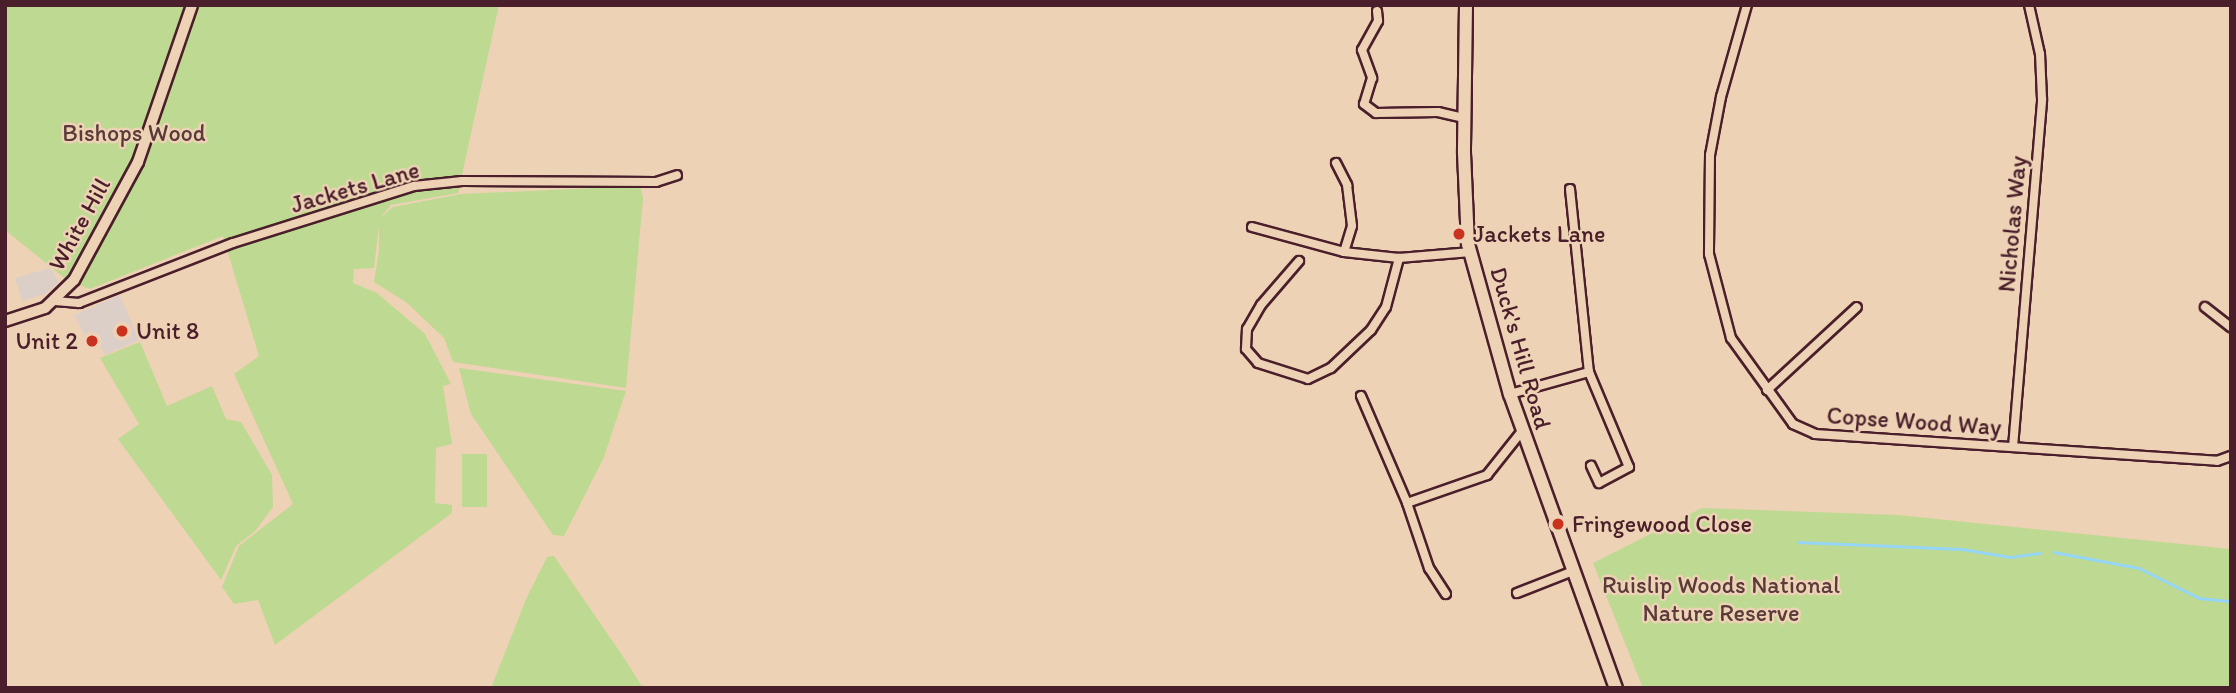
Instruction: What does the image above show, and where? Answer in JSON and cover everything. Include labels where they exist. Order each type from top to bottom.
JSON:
[{"type":"main road","name":"Duck's Hill Road","points":[[1466,5],[1465,118],[1471,252],[1510,394],[1616,688]]},
{"type":"street","name":"White Hill","points":[[55,302],[74,280],[138,162],[192,5]]},
{"type":"street","name":"Copse Wood Way","points":[[1748,5],[1721,97],[1710,155],[1709,254],[1731,338],[1767,390],[1802,432],[2217,461],[2230,457]]},
{"type":"street","name":"Nicholas Way","points":[[2013,447],[2042,99],[2040,54],[2029,5]]},
{"type":"street","points":[[1377,11],[1378,21],[1362,51],[1371,78],[1364,104],[1376,113],[1438,112],[1465,118]]},
{"type":"street","points":[[1336,163],[1347,185],[1352,226],[1344,252]]},
{"type":"street","name":"Jackets Lane","points":[[55,302],[79,303],[233,243],[414,186],[462,181],[656,182],[677,175]]},
{"type":"street","points":[[1570,189],[1589,372],[1629,467],[1599,483],[1591,466]]},
{"type":"street","points":[[1252,227],[1344,252],[1399,258],[1471,252]]},
{"type":"street","points":[[1299,261],[1261,305],[1247,329],[1246,349],[1258,363],[1308,379],[1331,368],[1371,330],[1386,307],[1399,258]]},
{"type":"street","points":[[5,321],[55,302]]},
{"type":"street","points":[[1767,390],[1857,307]]},
{"type":"street","points":[[2204,307],[2231,327]]},
{"type":"street","points":[[1510,394],[1589,372]]},
{"type":"street","points":[[1361,396],[1407,503],[1429,568],[1446,594]]},
{"type":"street","points":[[1407,503],[1487,475],[1522,430]]},
{"type":"street","points":[[1517,593],[1573,571]]},
{"type":"shaded area","points":[[50,268],[59,282],[45,294],[22,301],[15,278]]},
{"type":"shaded area","points":[[120,295],[139,340],[105,355],[98,342],[90,345],[74,315]]},
{"type":"green space","name":"Bishops Wood","points":[[5,5],[499,5],[458,193],[391,205],[380,218],[393,207],[461,194],[640,186],[643,198],[626,388],[453,362],[444,338],[406,302],[374,282],[379,251],[379,225],[374,268],[354,269],[353,283],[377,293],[425,334],[451,384],[443,386],[452,444],[436,448],[435,503],[452,505],[452,513],[275,645],[258,600],[234,604],[222,587],[239,546],[293,504],[234,374],[259,356],[223,236],[90,289],[67,280],[5,230]]},
{"type":"green space","points":[[140,342],[167,406],[212,386],[226,419],[241,422],[272,475],[273,507],[255,531],[236,546],[221,580],[118,439],[139,424],[100,358]]},
{"type":"green space","points":[[459,368],[626,391],[604,457],[564,536],[553,535],[471,414]]},
{"type":"green space","points":[[462,454],[487,454],[487,507],[462,507]]},
{"type":"green space","name":"Ruislip Woods National Nature Reserve","points":[[1702,508],[1898,515],[2231,549],[2231,688],[1643,688],[1593,563]]},
{"type":"green space","points":[[554,556],[643,688],[491,688],[527,597],[547,557]]},
{"type":"waterway","points":[[1798,542],[1962,549],[2011,557],[2040,553]]},
{"type":"waterway","points":[[2054,552],[2139,568],[2199,598],[2228,601]]},
{"type":"place","name":"Jackets Lane","points":[[1459,234]]},
{"type":"place","name":"Unit 8","points":[[122,331]]},
{"type":"place","name":"Unit 2","points":[[92,341]]},
{"type":"place","name":"Fringewood Close","points":[[1558,524]]}]
